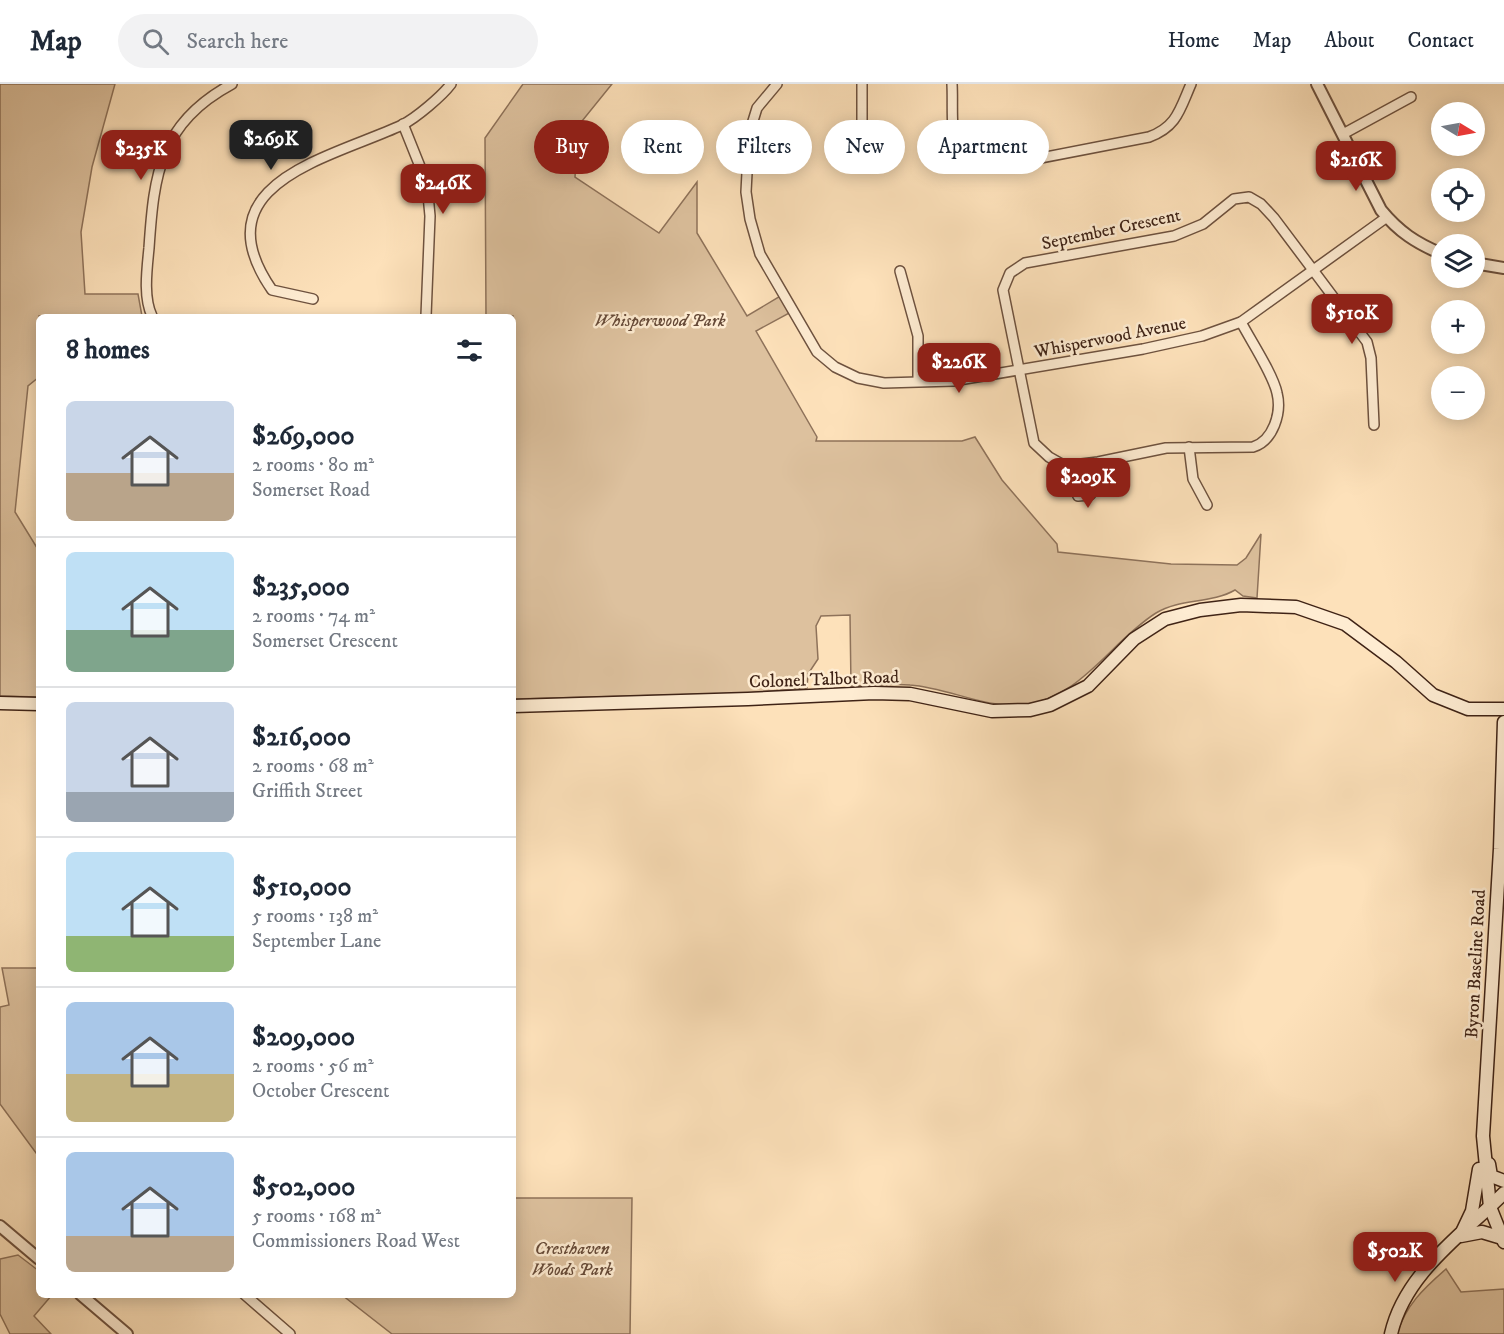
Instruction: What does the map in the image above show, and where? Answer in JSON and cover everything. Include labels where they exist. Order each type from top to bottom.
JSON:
[{"type":"main road","name":"Colonel Talbot Road","points":[[516,706],[874,693],[910,694],[992,711],[1030,710],[1050,705],[1088,686],[1134,639],[1165,619],[1200,610],[1241,605],[1296,607],[1345,624],[1396,662],[1433,695],[1468,710],[1504,709]]},
{"type":"main road","points":[[0,703],[36,704]]},
{"type":"main road","name":"Byron Baseline Road","points":[[1503,1240],[1490,1207],[1483,1136],[1500,849],[1504,722]]},
{"type":"main road","points":[[1483,1136],[1491,1176],[1504,1180]]},
{"type":"main road","points":[[1460,1236],[1472,1211],[1483,1136]]},
{"type":"main road","points":[[1391,1334],[1403,1298],[1421,1273],[1504,1193]]},
{"type":"main road","points":[[1460,1236],[1482,1232],[1503,1240]]},
{"type":"street","points":[[151,314],[147,275],[157,173],[178,128],[221,90],[232,84]]},
{"type":"street","points":[[313,299],[272,290],[262,275],[251,249],[250,235],[255,211],[262,198],[280,180],[356,142],[403,124],[445,93],[451,84]]},
{"type":"street","name":"Whisperwood Avenue","points":[[777,84],[757,108],[747,157],[748,210],[760,254],[817,352],[835,367],[858,378],[884,383],[953,381],[1143,349],[1202,336],[1241,322],[1314,272],[1387,217]]},
{"type":"street","points":[[862,84],[862,120]]},
{"type":"street","points":[[952,84],[954,135],[958,153],[973,166],[989,168],[1149,137],[1165,131],[1176,118],[1191,84]]},
{"type":"street","points":[[1317,84],[1387,217],[1415,242],[1431,249]]},
{"type":"street","points":[[1343,135],[1411,97]]},
{"type":"street","points":[[403,124],[427,184],[430,216],[426,314]]},
{"type":"street","name":"September Crescent","points":[[1073,465],[1065,466],[1049,457],[1034,443],[1003,290],[1010,273],[1025,263],[1174,236],[1203,224],[1234,199],[1249,197],[1261,204],[1274,218],[1367,342],[1371,358],[1374,425]]},
{"type":"street","points":[[1485,265],[1504,268]]},
{"type":"street","points":[[900,272],[918,336],[918,381]]},
{"type":"street","points":[[1091,463],[1097,486],[1090,495],[1078,496],[1072,483],[1073,465],[1166,448],[1253,447],[1262,444],[1271,433],[1278,411],[1277,392],[1241,322]]},
{"type":"street","points":[[1189,447],[1193,479],[1207,505]]},
{"type":"street","points":[[0,1226],[36,1256]]},
{"type":"street","points":[[86,1298],[127,1334]]},
{"type":"street","points":[[249,1298],[290,1334]]},
{"type":"green space","points":[[0,84],[115,84],[92,167],[81,232],[85,294],[138,294],[142,314],[36,314],[36,379],[28,386],[15,512],[36,546],[36,697],[0,696]]},
{"type":"green space","name":"Whisperwood Park","points":[[523,84],[612,84],[583,120],[534,120],[534,174],[575,174],[575,177],[659,233],[697,182],[697,233],[747,316],[782,295],[793,311],[756,331],[817,437],[816,441],[962,441],[975,437],[1002,480],[1057,544],[1058,552],[1171,564],[1237,565],[1246,558],[1261,534],[1257,598],[1243,596],[1235,590],[1216,597],[1165,608],[1139,625],[1078,681],[1043,701],[1022,705],[994,704],[910,685],[851,686],[850,615],[821,616],[816,626],[818,659],[808,674],[807,688],[748,693],[516,699],[516,314],[486,314],[485,138]]},
{"type":"green space","points":[[2,968],[36,968],[36,1153],[0,1104],[0,1007],[9,1005]]},
{"type":"green space","name":"Cresthaven Woods Park","points":[[516,1198],[632,1198],[630,1334],[392,1334],[346,1298],[516,1298]]},
{"type":"green space","points":[[18,1255],[36,1269],[36,1298],[49,1298],[34,1316],[51,1334],[10,1334],[0,1314],[0,1259]]},
{"type":"green space","points":[[1446,1269],[1461,1292],[1504,1289],[1504,1334],[1397,1334],[1405,1314],[1416,1298]]}]
